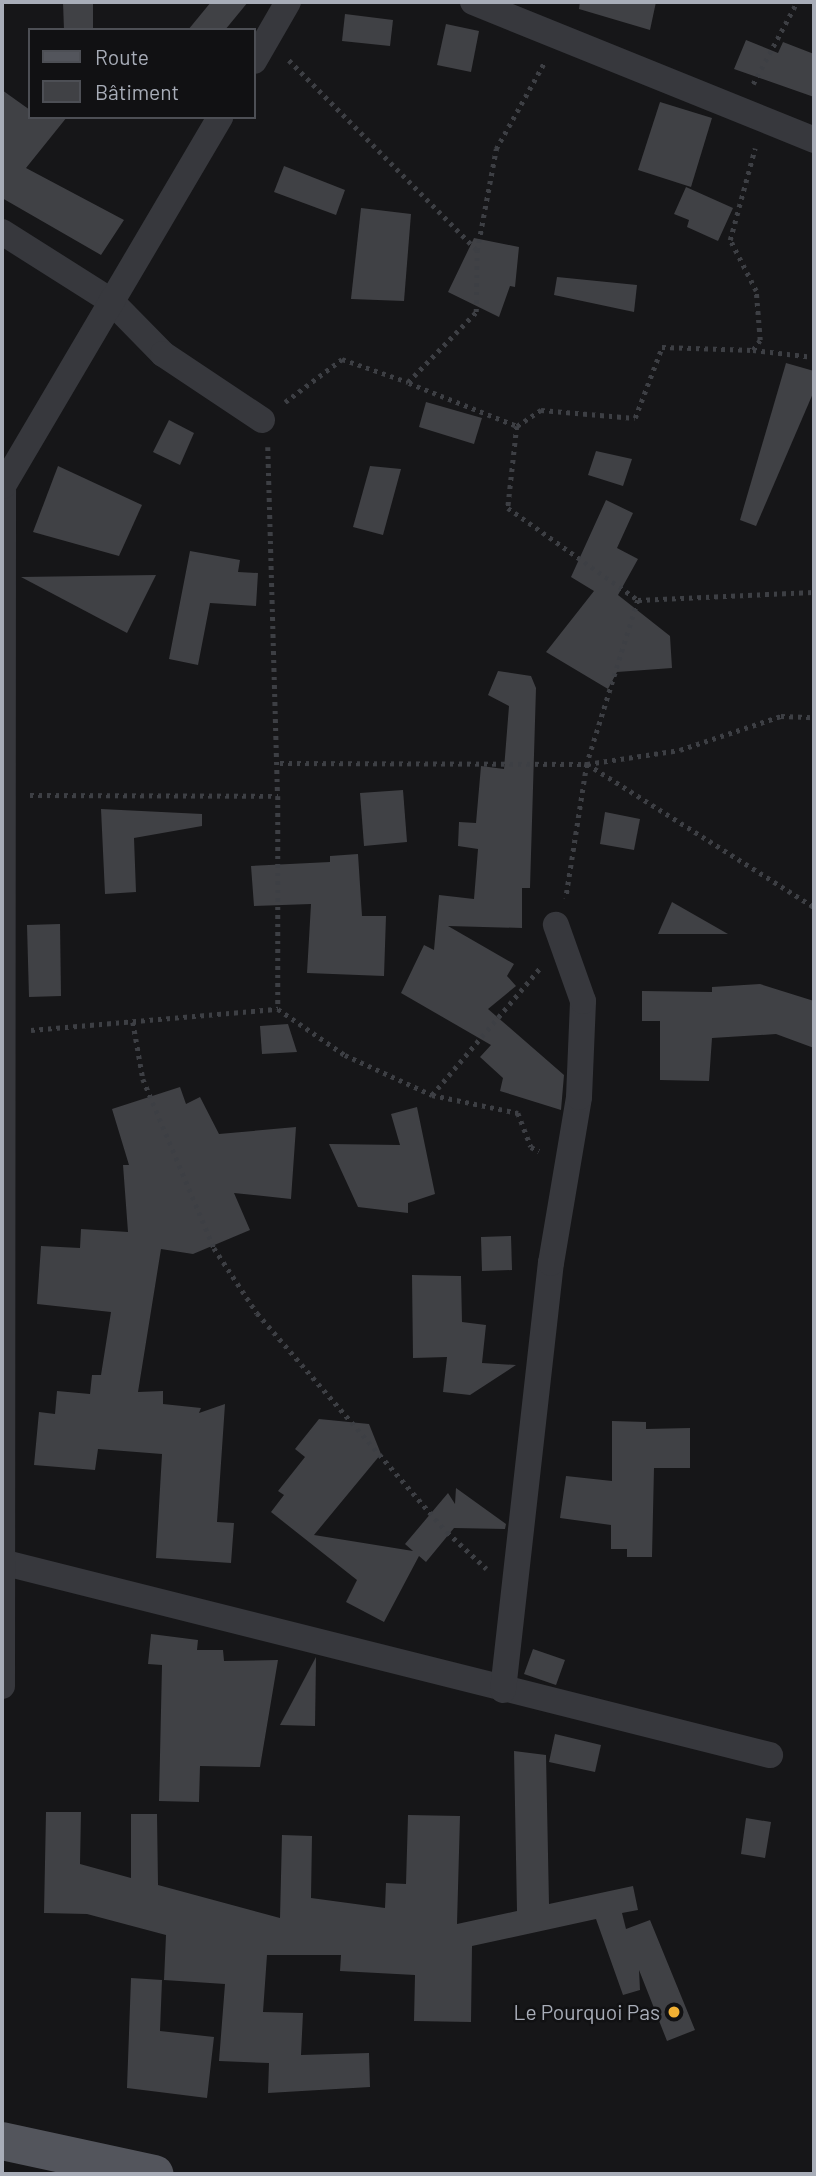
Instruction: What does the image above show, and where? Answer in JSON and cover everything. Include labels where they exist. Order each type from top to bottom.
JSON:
[{"type":"main road","points":[[2,2141],[154,2174]]},
{"type":"street","points":[[259,51],[288,2]]},
{"type":"street","points":[[474,2],[814,140]]},
{"type":"street","points":[[2,1686],[4,486],[219,119]]},
{"type":"street","points":[[2,232],[111,301],[163,354],[262,420]]},
{"type":"street","points":[[503,1690],[579,1097],[583,1001],[556,925]]},
{"type":"street","points":[[2,1562],[770,1755]]},
{"type":"path","points":[[753,350],[760,340],[756,291],[730,240],[751,114],[797,2]]},
{"type":"path","points":[[408,382],[476,312],[477,251],[496,149],[559,37]]},
{"type":"path","points":[[259,51],[345,112],[477,251]]},
{"type":"path","points":[[517,426],[541,410],[635,418],[662,347],[753,350],[814,357]]},
{"type":"path","points":[[278,1009],[280,763],[271,458],[262,420],[342,359],[408,382],[517,426]]},
{"type":"path","points":[[517,426],[508,508],[638,600],[814,592]]},
{"type":"path","points":[[587,764],[638,600]]},
{"type":"path","points":[[280,763],[587,764],[680,750],[780,716],[814,718]]},
{"type":"path","points":[[587,764],[814,907]]},
{"type":"path","points":[[3,795],[278,796]]},
{"type":"path","points":[[3,1033],[278,1009],[345,1055],[432,1095],[518,1113],[531,1147],[568,1167]]},
{"type":"path","points":[[133,1022],[143,1079],[214,1248],[257,1313],[447,1532],[514,1593]]},
{"type":"building","points":[[63,2],[93,2],[93,28],[64,28]]},
{"type":"building","points":[[211,2],[248,2],[227,28],[190,28]]},
{"type":"building","points":[[580,2],[656,2],[650,30],[579,9]]},
{"type":"building","points":[[345,14],[393,20],[390,46],[342,41]]},
{"type":"building","points":[[446,24],[479,31],[471,72],[437,65]]},
{"type":"building","points":[[746,40],[778,53],[783,42],[814,54],[814,97],[734,69]]},
{"type":"building","points":[[2,90],[28,109],[28,119],[65,119],[26,168],[124,220],[101,255],[2,198]]},
{"type":"building","points":[[660,102],[712,118],[691,187],[638,170]]},
{"type":"building","points":[[284,166],[345,190],[336,215],[274,192]]},
{"type":"building","points":[[686,187],[733,208],[718,241],[687,227],[689,220],[674,214]]},
{"type":"building","points":[[361,208],[411,214],[404,301],[351,299]]},
{"type":"building","points":[[474,238],[519,247],[515,287],[510,286],[499,317],[448,292]]},
{"type":"building","points":[[557,277],[637,285],[634,312],[554,295]]},
{"type":"building","points":[[786,363],[814,371],[814,391],[756,526],[740,520]]},
{"type":"building","points":[[426,402],[482,418],[474,444],[419,427]]},
{"type":"building","points":[[169,420],[194,433],[180,465],[153,452]]},
{"type":"building","points":[[596,451],[632,459],[623,486],[588,475]]},
{"type":"building","points":[[58,466],[142,505],[119,556],[33,532]]},
{"type":"building","points":[[370,466],[401,469],[383,535],[353,527]]},
{"type":"building","points":[[606,500],[633,513],[617,548],[638,559],[618,595],[670,636],[672,668],[617,672],[608,689],[546,652],[594,591],[571,577]]},
{"type":"building","points":[[190,551],[240,560],[238,572],[258,573],[256,606],[210,603],[198,665],[169,659]]},
{"type":"building","points":[[156,575],[127,633],[21,577]]},
{"type":"building","points":[[498,671],[531,676],[536,688],[530,888],[522,888],[522,928],[448,926],[514,964],[507,976],[516,986],[488,1009],[564,1075],[561,1110],[500,1091],[503,1078],[480,1057],[491,1045],[401,993],[424,945],[434,950],[439,895],[474,899],[478,849],[458,846],[459,822],[476,823],[481,766],[504,769],[509,706],[488,695]]},
{"type":"building","points":[[403,790],[407,842],[364,846],[360,793]]},
{"type":"building","points":[[101,809],[202,814],[202,826],[134,838],[136,892],[105,894]]},
{"type":"building","points":[[605,812],[640,819],[634,850],[600,844]]},
{"type":"building","points":[[358,854],[362,916],[386,916],[384,976],[307,973],[311,904],[254,906],[251,866],[330,862],[330,856]]},
{"type":"building","points":[[672,902],[728,934],[658,934]]},
{"type":"building","points":[[60,924],[61,996],[29,997],[27,925]]},
{"type":"building","points":[[760,984],[814,1001],[814,1048],[776,1034],[712,1038],[709,1081],[660,1080],[660,1021],[642,1021],[642,991],[712,992],[712,987]]},
{"type":"building","points":[[288,1024],[297,1052],[262,1054],[260,1026]]},
{"type":"building","points":[[180,1087],[186,1104],[200,1097],[219,1134],[296,1127],[291,1199],[234,1193],[250,1230],[193,1254],[161,1249],[138,1392],[163,1391],[163,1404],[201,1408],[199,1413],[225,1404],[217,1522],[234,1523],[231,1563],[156,1558],[162,1454],[98,1449],[95,1470],[34,1465],[39,1412],[55,1414],[57,1391],[90,1394],[92,1375],[101,1375],[111,1312],[37,1304],[41,1246],[80,1248],[81,1229],[128,1232],[123,1165],[129,1165],[112,1109]]},
{"type":"building","points":[[417,1107],[435,1194],[408,1203],[408,1213],[358,1207],[329,1144],[400,1145],[391,1114]]},
{"type":"building","points":[[511,1236],[512,1270],[482,1271],[481,1237]]},
{"type":"building","points":[[412,1275],[461,1276],[462,1322],[486,1325],[482,1363],[516,1365],[470,1395],[443,1392],[447,1357],[413,1358]]},
{"type":"building","points":[[319,1419],[369,1424],[381,1454],[314,1535],[413,1551],[405,1544],[448,1493],[455,1504],[456,1488],[506,1524],[505,1529],[454,1528],[426,1562],[419,1556],[384,1622],[346,1602],[357,1580],[271,1512],[284,1495],[278,1491],[305,1457],[295,1449]]},
{"type":"building","points":[[612,1421],[646,1422],[646,1429],[690,1428],[690,1468],[654,1468],[652,1557],[627,1557],[627,1549],[611,1549],[611,1525],[560,1518],[566,1476],[612,1481]]},
{"type":"building","points":[[151,1634],[198,1640],[197,1650],[223,1650],[224,1661],[278,1660],[260,1767],[200,1766],[199,1802],[159,1801],[162,1665],[148,1664]]},
{"type":"building","points":[[533,1649],[565,1660],[556,1685],[524,1674]]},
{"type":"building","points":[[316,1657],[315,1726],[280,1725]]},
{"type":"building","points":[[555,1734],[601,1745],[595,1772],[549,1762]]},
{"type":"building","points":[[514,1751],[546,1755],[549,1904],[633,1886],[638,1910],[622,1913],[626,1929],[650,1920],[695,2030],[667,2041],[639,1970],[640,1990],[623,1995],[596,1919],[472,1946],[471,2022],[414,2021],[415,1975],[340,1971],[341,1955],[267,1955],[263,2012],[303,2013],[301,2055],[369,2053],[370,2087],[268,2093],[269,2063],[219,2061],[225,1984],[164,1980],[166,1935],[87,1914],[44,1913],[46,1812],[81,1812],[80,1864],[131,1878],[131,1814],[157,1814],[158,1885],[280,1918],[282,1835],[312,1836],[311,1898],[385,1908],[386,1883],[406,1884],[408,1815],[460,1816],[457,1924],[517,1911]]},
{"type":"building","points":[[746,1818],[771,1822],[765,1858],[741,1854]]},
{"type":"building","points":[[131,1978],[162,1980],[160,2031],[214,2037],[207,2098],[127,2088]]},
{"type":"place","name":"Le Pourquoi Pas","points":[[674,2012]]}]
